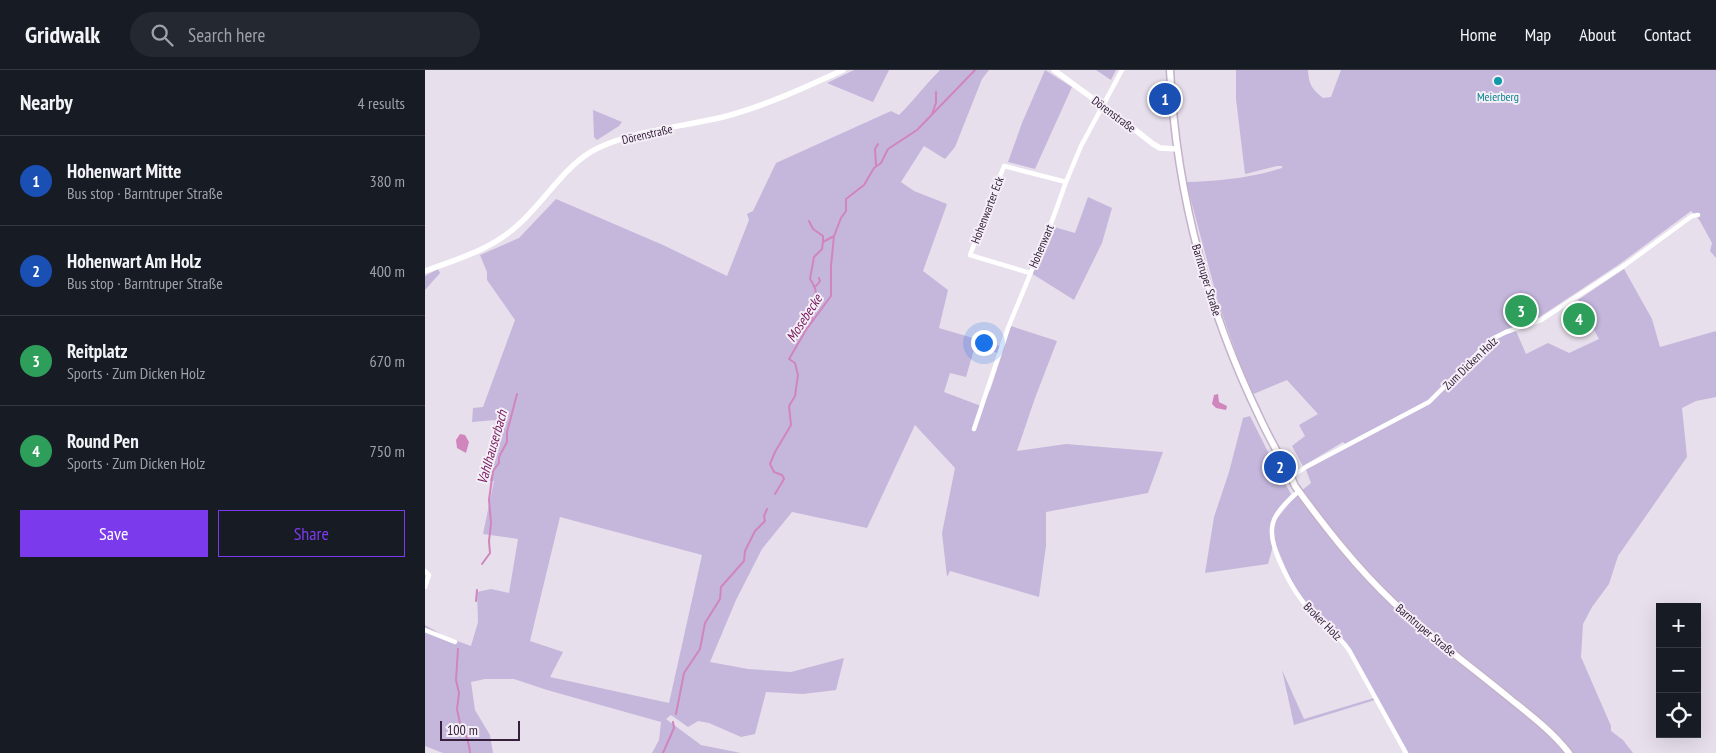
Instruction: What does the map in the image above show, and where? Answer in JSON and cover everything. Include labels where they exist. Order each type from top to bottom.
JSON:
[{"type":"main road","name":"Barntruper Straße","points":[[1170,70],[1173,123],[1177,149],[1195,238],[1219,320],[1253,404],[1291,477],[1341,548],[1381,591],[1541,724],[1569,753]]},
{"type":"street","name":"Dörenstraße","points":[[425,271],[486,248],[498,241],[518,226],[532,212],[571,167],[597,148],[628,136],[723,117],[771,102],[843,70]]},
{"type":"street","name":"Dörenstraße","points":[[1054,70],[1153,144],[1160,148],[1177,149]]},
{"type":"street","name":"Hohenwart","points":[[975,429],[1008,328],[1066,182],[1081,146],[1122,70]]},
{"type":"street","name":"Hohenwarter Eck","points":[[1030,272],[970,256],[1004,166],[1066,182]]},
{"type":"street","name":"Zum Dicken Holz","points":[[1291,477],[1306,467],[1429,402],[1492,339],[1541,320],[1625,265],[1692,216],[1698,215]]},
{"type":"street","name":"Broker Holz","points":[[1300,490],[1279,511],[1272,524],[1273,543],[1280,561],[1302,600],[1341,639],[1349,650],[1406,753]]},
{"type":"street","points":[[425,571],[429,575],[425,587]]},
{"type":"street","points":[[425,630],[455,642]]},
{"type":"shaded area","points":[[854,70],[889,70],[873,102],[827,83]]},
{"type":"shaded area","points":[[940,70],[989,70],[982,79],[955,147],[945,159],[924,146],[901,182],[914,191],[947,204],[923,271],[948,290],[939,328],[1000,346],[998,353],[975,346],[966,377],[950,373],[944,392],[981,406],[991,388],[1011,326],[1057,341],[1017,451],[1066,444],[1163,452],[1148,493],[1046,512],[1046,546],[1039,597],[950,571],[947,577],[942,533],[955,468],[915,425],[867,528],[792,512],[762,549],[736,600],[710,662],[748,669],[791,672],[844,658],[836,690],[803,694],[766,692],[755,734],[741,737],[709,723],[698,721],[688,727],[671,715],[666,719],[701,745],[741,753],[652,753],[659,740],[661,722],[514,679],[485,679],[471,682],[475,710],[490,735],[493,753],[443,753],[425,746],[425,625],[446,637],[471,646],[478,622],[477,592],[491,589],[509,593],[518,539],[483,534],[494,481],[490,481],[488,467],[493,447],[495,420],[472,422],[473,408],[483,407],[515,320],[487,280],[487,272],[480,255],[519,238],[556,199],[663,245],[727,276],[749,220],[747,214],[753,211],[776,163],[891,111],[899,115]],"holes":[[[560,517],[702,555],[669,703],[550,677],[563,652],[530,641]]]},
{"type":"shaded area","points":[[1045,70],[1072,87],[1035,169],[1008,162],[1022,123]]},
{"type":"shaded area","points":[[1096,70],[1116,70],[1111,80]]},
{"type":"shaded area","points":[[1236,70],[1308,70],[1312,86],[1323,98],[1331,97],[1341,70],[1716,70],[1716,258],[1710,251],[1712,243],[1700,221],[1691,211],[1621,263],[1538,318],[1536,313],[1513,324],[1526,354],[1548,343],[1569,353],[1599,339],[1578,300],[1624,269],[1652,319],[1660,347],[1716,331],[1716,397],[1696,401],[1682,408],[1687,457],[1618,556],[1609,584],[1592,607],[1583,624],[1581,657],[1611,726],[1611,731],[1623,740],[1633,753],[1408,753],[1350,649],[1302,600],[1275,543],[1273,533],[1275,521],[1296,495],[1311,483],[1305,467],[1345,444],[1343,442],[1303,466],[1292,446],[1305,436],[1299,425],[1318,414],[1287,380],[1251,395],[1219,305],[1186,182],[1234,178],[1282,168],[1282,166],[1277,166],[1245,174],[1236,99]]},
{"type":"shaded area","points":[[593,110],[622,122],[597,140],[594,137]]},
{"type":"shaded area","points":[[1088,197],[1112,208],[1102,243],[1074,300],[1031,273],[1054,227],[1075,233]]},
{"type":"shaded area","points":[[438,269],[440,273],[425,290],[425,276]]},
{"type":"shaded area","points":[[1579,312],[1584,314],[1586,319],[1584,324],[1579,326],[1574,324],[1572,319],[1574,314]]},
{"type":"shaded area","points":[[1218,394],[1219,402],[1227,406],[1226,410],[1216,408],[1212,404],[1214,395]]},
{"type":"shaded area","points":[[1250,416],[1291,494],[1274,516],[1273,546],[1268,564],[1205,573],[1214,517],[1229,472],[1243,418]]},
{"type":"shaded area","points":[[460,434],[465,435],[469,442],[466,453],[457,448],[456,440]]},
{"type":"shaded area","points":[[1282,670],[1304,719],[1374,698],[1375,700],[1294,725]]},
{"type":"waterway","name":"Mosebecke","points":[[775,494],[784,479],[782,475],[774,472],[770,464],[791,425],[789,406],[795,396],[798,375],[795,363],[789,359],[806,330],[831,296],[834,236],[846,211],[846,199],[864,185],[874,168],[881,163],[888,149],[917,130],[975,70]]},
{"type":"waterway","points":[[932,114],[936,103],[936,92]]},
{"type":"waterway","points":[[876,165],[875,149],[878,144]]},
{"type":"waterway","points":[[809,221],[813,229],[823,236],[823,242]]},
{"type":"waterway","points":[[812,321],[812,308],[816,292],[810,279],[814,257],[822,249],[823,242],[834,236]]},
{"type":"waterway","points":[[816,286],[820,281],[819,278]]},
{"type":"waterway","name":"Vahlhauserbach","points":[[482,564],[490,553],[491,523],[489,500],[493,471],[499,463],[499,457],[507,442],[507,432],[517,394]]},
{"type":"waterway","name":"Mosebecke","points":[[676,714],[684,673],[700,649],[705,623],[720,599],[721,587],[744,561],[745,551],[755,531],[765,521],[764,516],[767,509]]},
{"type":"waterway","name":"Vahlhauserbach","points":[[476,601],[477,590]]},
{"type":"waterway","name":"Vahlhauserbach","points":[[458,649],[456,680],[459,693],[457,709],[461,728],[466,732],[470,753]]},
{"type":"waterway","name":"Mosebecke","points":[[663,753],[674,728],[673,722]]},
{"type":"place","name":"Meierberg","points":[[1498,81]]},
{"type":"place","name":"Hohenwart Mitte","points":[[1165,99]]},
{"type":"place","name":"Reitplatz","points":[[1521,311]]},
{"type":"place","name":"Round Pen","points":[[1579,319]]},
{"type":"place","name":"Hohenwart Am Holz","points":[[1280,467]]}]
